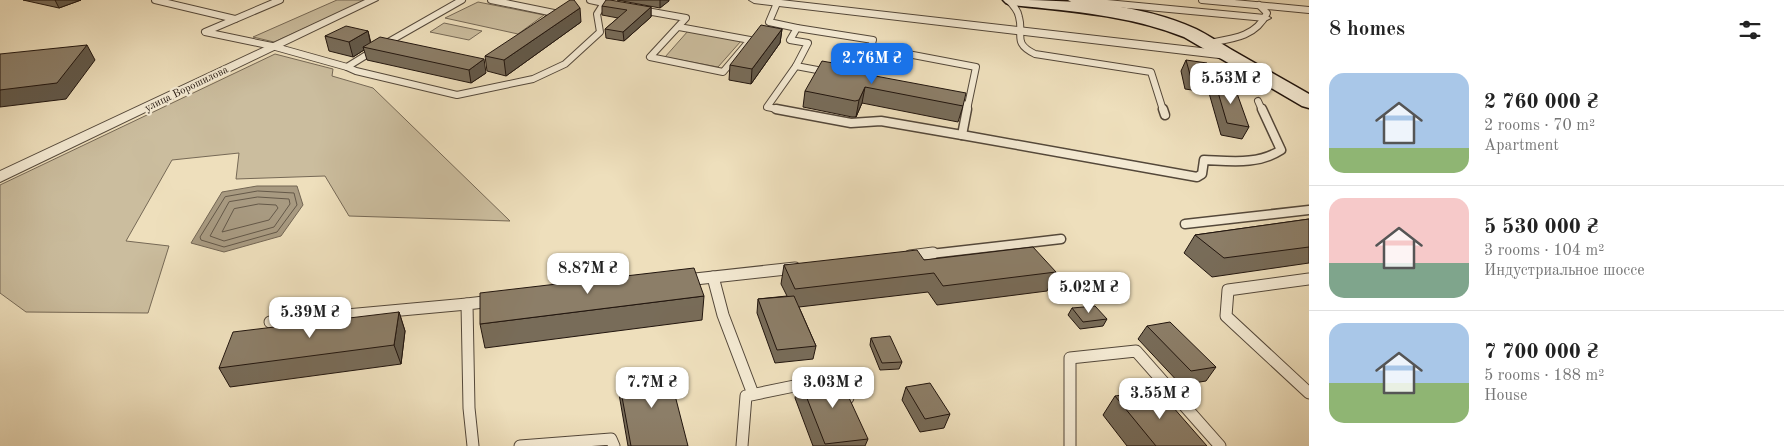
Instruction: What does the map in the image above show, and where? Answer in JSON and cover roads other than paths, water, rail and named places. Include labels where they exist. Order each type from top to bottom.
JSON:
[{"type":"main road","points":[[1010,0],[1031,1],[1142,16],[1176,27],[1309,102]]},
{"type":"street","name":"улица Ворошилова","points":[[0,177],[272,46],[373,0]]},
{"type":"street","points":[[754,0],[1226,55]]},
{"type":"street","points":[[1073,0],[1265,18]]},
{"type":"lane","points":[[155,0],[234,19]]},
{"type":"lane","points":[[280,0],[205,32],[272,46],[356,71],[458,95],[533,79],[565,64],[600,32],[597,14],[604,3]]},
{"type":"lane","points":[[347,67],[462,0]]},
{"type":"lane","points":[[492,0],[554,13],[540,24]]},
{"type":"lane","points":[[589,0],[623,6]]},
{"type":"lane","points":[[1010,0],[1020,20],[1018,30],[1022,47],[1035,54],[1151,72],[1165,115]]},
{"type":"lane","points":[[1202,0],[1309,10]]},
{"type":"lane","points":[[1208,44],[1245,36],[1254,31],[1265,18],[1267,12],[1253,0]]},
{"type":"lane","points":[[1287,0],[1299,9]]},
{"type":"lane","points":[[777,2],[769,22],[873,40],[870,47],[976,67],[962,135]]},
{"type":"lane","points":[[632,8],[686,18],[650,57],[723,72],[750,40],[679,27]]},
{"type":"lane","points":[[798,28],[790,40],[808,43],[796,66],[767,107],[851,124],[881,122],[1197,176],[1202,174],[1204,160],[1243,162],[1261,160],[1282,150],[1258,100]]},
{"type":"lane","points":[[382,45],[391,47]]},
{"type":"lane","points":[[796,66],[832,72]]},
{"type":"lane","points":[[940,100],[968,105]]},
{"type":"lane","points":[[1185,224],[1309,210]]},
{"type":"lane","points":[[898,257],[1061,239]]},
{"type":"lane","points":[[673,282],[804,267]]},
{"type":"lane","points":[[713,277],[723,315],[753,394]]},
{"type":"lane","points":[[1309,279],[1228,290],[1226,316],[1309,392]]},
{"type":"lane","points":[[270,322],[506,300]]},
{"type":"lane","points":[[466,304],[469,408],[473,446]]},
{"type":"lane","points":[[1070,446],[1070,358],[1136,351],[1220,446]]},
{"type":"lane","points":[[742,446],[746,396],[840,376],[852,411]]},
{"type":"lane","points":[[520,446],[611,439],[614,446]]},
{"type":"water","points":[[257,186],[297,186],[303,205],[281,236],[224,252],[191,243],[222,192]]}]
